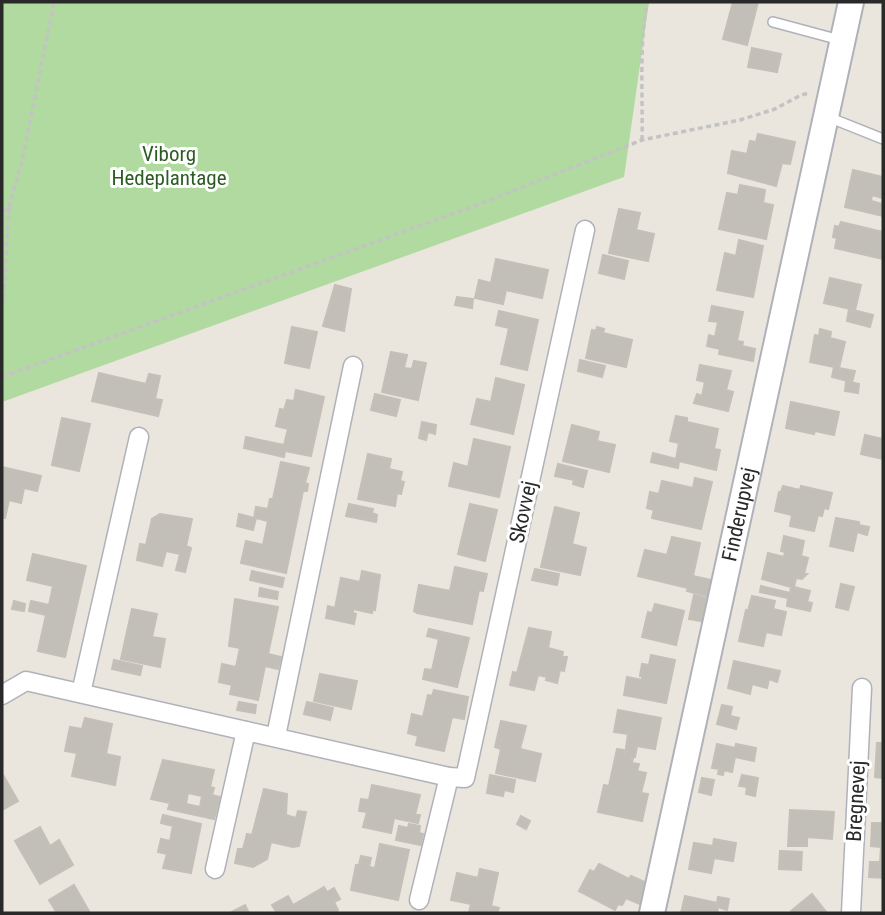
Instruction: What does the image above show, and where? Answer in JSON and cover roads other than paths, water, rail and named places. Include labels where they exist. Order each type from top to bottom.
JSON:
[{"type":"street","name":"Finderupvej","points":[[652,913],[851,2]]},
{"type":"street","name":"Skovvej","points":[[449,777],[465,778],[585,230]]},
{"type":"street","points":[[276,736],[353,366]]},
{"type":"street","points":[[81,693],[139,437]]},
{"type":"street","points":[[2,695],[26,681],[449,777],[419,900]]},
{"type":"street","name":"Bregnevej","points":[[850,913],[862,688]]},
{"type":"street","points":[[215,869],[246,731]]},
{"type":"lane","points":[[773,22],[842,41]]},
{"type":"lane","points":[[826,116],[883,139]]},
{"type":"park label","name":"Viborg Hedeplantage","points":[[169,166]]}]
